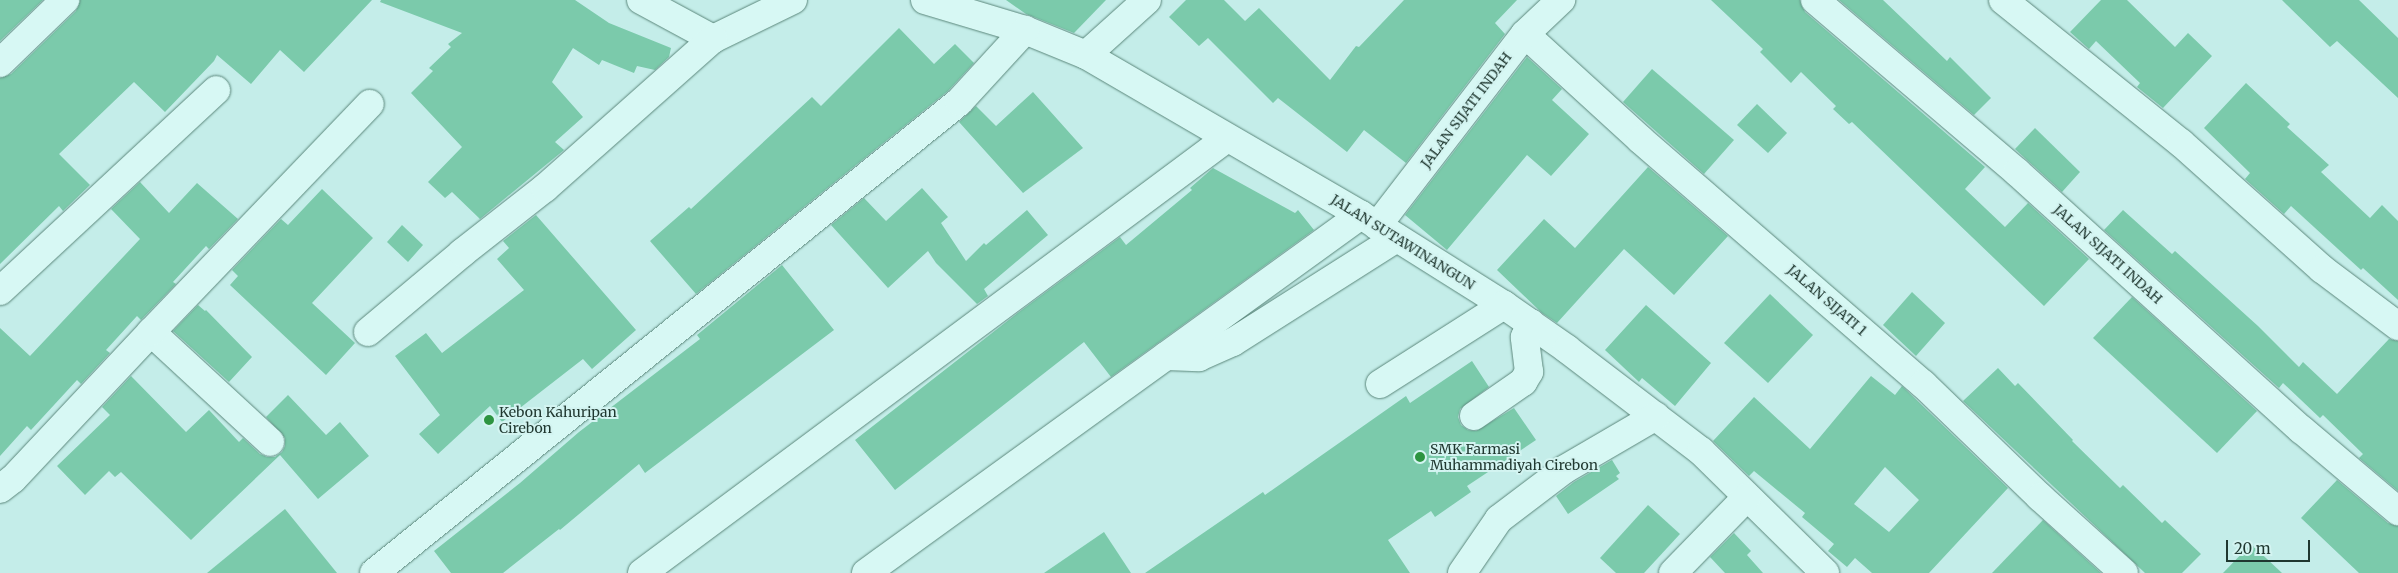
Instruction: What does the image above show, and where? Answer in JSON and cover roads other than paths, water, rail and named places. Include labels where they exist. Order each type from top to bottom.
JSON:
[{"type":"street","points":[[0,63],[65,0]]},
{"type":"street","points":[[641,0],[713,39]]},
{"type":"street","points":[[368,332],[462,253],[545,188],[713,39],[793,0]]},
{"type":"street","name":"JALAN SUTAWINANGUN","points":[[925,0],[1025,30],[1086,55],[1378,227],[1504,304],[1701,451],[1825,573]]},
{"type":"street","points":[[1086,55],[1147,0]]},
{"type":"street","name":"JALAN SIJATI INDAH","points":[[1378,227],[1525,34],[1561,0]]},
{"type":"street","name":"JALAN SIJATI INDAH","points":[[1814,0],[2017,172],[2302,430],[2398,511]]},
{"type":"street","points":[[2003,0],[2181,142],[2322,269],[2398,326]]},
{"type":"street","points":[[374,573],[959,102],[1025,30]]},
{"type":"street","name":"JALAN SIJATI 1","points":[[1525,34],[1641,140],[1923,384],[2040,497],[2124,573]]},
{"type":"street","points":[[0,292],[216,90]]},
{"type":"street","points":[[4,482],[370,104]]},
{"type":"street","points":[[642,573],[1227,138]]},
{"type":"street","points":[[1166,356],[1199,357],[1233,342],[1378,227]]},
{"type":"street","points":[[866,573],[1166,356],[1378,227]]},
{"type":"street","points":[[1380,384],[1504,304]]},
{"type":"street","points":[[1474,416],[1523,382],[1529,372],[1525,337],[1531,323]]},
{"type":"street","points":[[151,332],[270,442]]},
{"type":"street","points":[[1462,573],[1499,519],[1565,469],[1656,416]]},
{"type":"street","points":[[1674,573],[1747,497]]},
{"type":"place","name":"Kebon Kahuripan Cirebon","points":[[489,420]]},
{"type":"place","name":"SMK Farmasi Muhammadiyah Cirebon","points":[[1420,457]]}]
